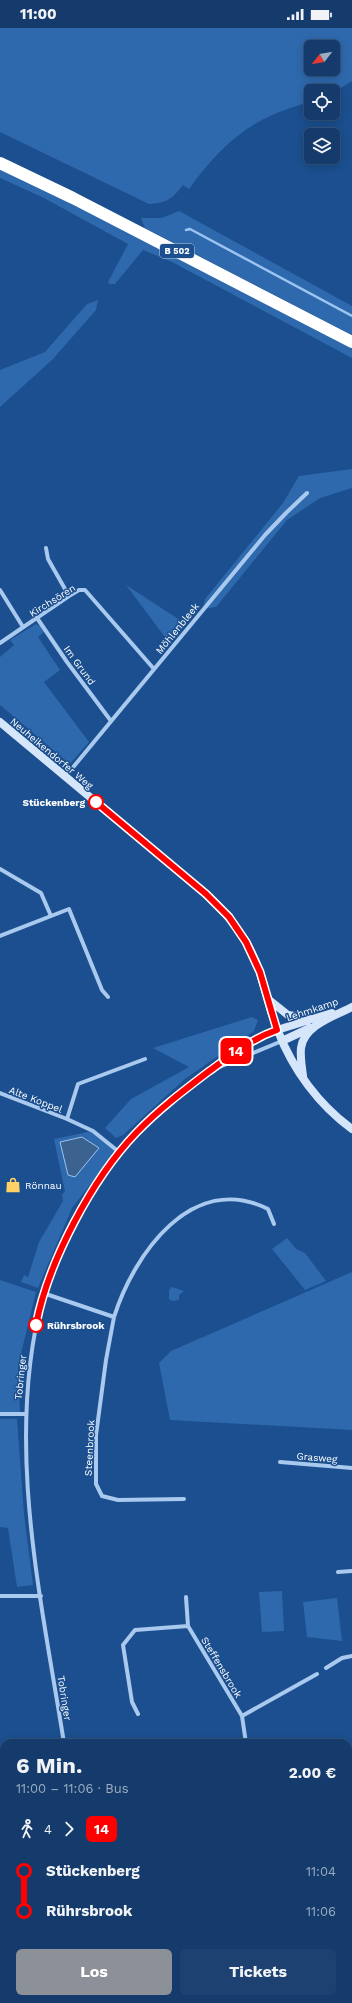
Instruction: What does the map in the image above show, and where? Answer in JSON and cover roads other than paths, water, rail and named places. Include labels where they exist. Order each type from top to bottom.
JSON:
[{"type":"highway","name":"B 502","points":[[0,163],[73,198],[352,342]]},
{"type":"street","name":"Möhlenbleek","points":[[65,777],[277,521],[308,493]]},
{"type":"street","points":[[46,548],[48,559],[69,596]]},
{"type":"street","points":[[0,590],[23,627]]},
{"type":"street","name":"Kirchsören","points":[[2,642],[69,596],[79,590],[85,590],[154,669]]},
{"type":"street","name":"Im Grund","points":[[38,618],[67,662],[111,721]]},
{"type":"street","points":[[0,636],[2,642]]},
{"type":"street","name":"Neuheikendorfer Weg","points":[[0,722],[200,889],[229,917],[246,942],[260,972],[277,1030],[303,1078],[318,1098],[337,1118],[352,1129]]},
{"type":"street","points":[[0,869],[41,893],[51,916]]},
{"type":"street","points":[[0,936],[69,909],[102,990],[108,997]]},
{"type":"street","points":[[267,998],[292,1017],[318,1021]]},
{"type":"street","name":"Lehmkamp","points":[[282,1041],[318,1021],[352,1007]]},
{"type":"street","points":[[303,1078],[301,1046],[305,1037],[318,1021]]},
{"type":"street","name":"Lehmkamp","points":[[277,1030],[318,1021]]},
{"type":"street","name":"Tobringer","points":[[63,1739],[41,1596],[30,1513],[25,1414],[29,1365],[43,1293],[78,1213],[119,1152],[157,1112],[209,1071],[260,1036],[277,1030]]},
{"type":"street","name":"Tobringer","points":[[209,1071],[282,1041]]},
{"type":"street","name":"Alte Koppel","points":[[67,1119],[78,1084],[145,1059]]},
{"type":"street","name":"Alte Koppel","points":[[0,1093],[67,1119],[93,1131],[119,1152]]},
{"type":"street","points":[[43,1293],[114,1317],[129,1280],[144,1256],[171,1224],[193,1208],[214,1200],[241,1198],[254,1202],[268,1209],[274,1224]]},
{"type":"street","name":"Steenbrook","points":[[114,1317],[106,1360],[97,1427],[96,1484],[102,1496],[118,1500],[184,1499]]},
{"type":"street","points":[[0,1414],[25,1414]]},
{"type":"street","name":"Grasweg","points":[[280,1462],[352,1468]]},
{"type":"street","points":[[338,1572],[352,1571]]},
{"type":"street","points":[[0,1596],[41,1596]]},
{"type":"street","name":"Steffensbrook","points":[[186,1597],[188,1626],[242,1716],[245,1739]]},
{"type":"street","points":[[138,1714],[132,1702],[123,1644],[135,1630],[188,1626]]},
{"type":"street","points":[[326,1668],[342,1658],[352,1656]]},
{"type":"street","points":[[242,1716],[317,1674]]},
{"type":"waterway","points":[[186,230],[190,229],[352,316]]},
{"type":"place","name":"Stückenberg","points":[[96,802]]},
{"type":"place","name":"Rönnau","points":[[13,1185]]},
{"type":"place","name":"Rührsbrook","points":[[36,1325]]}]
